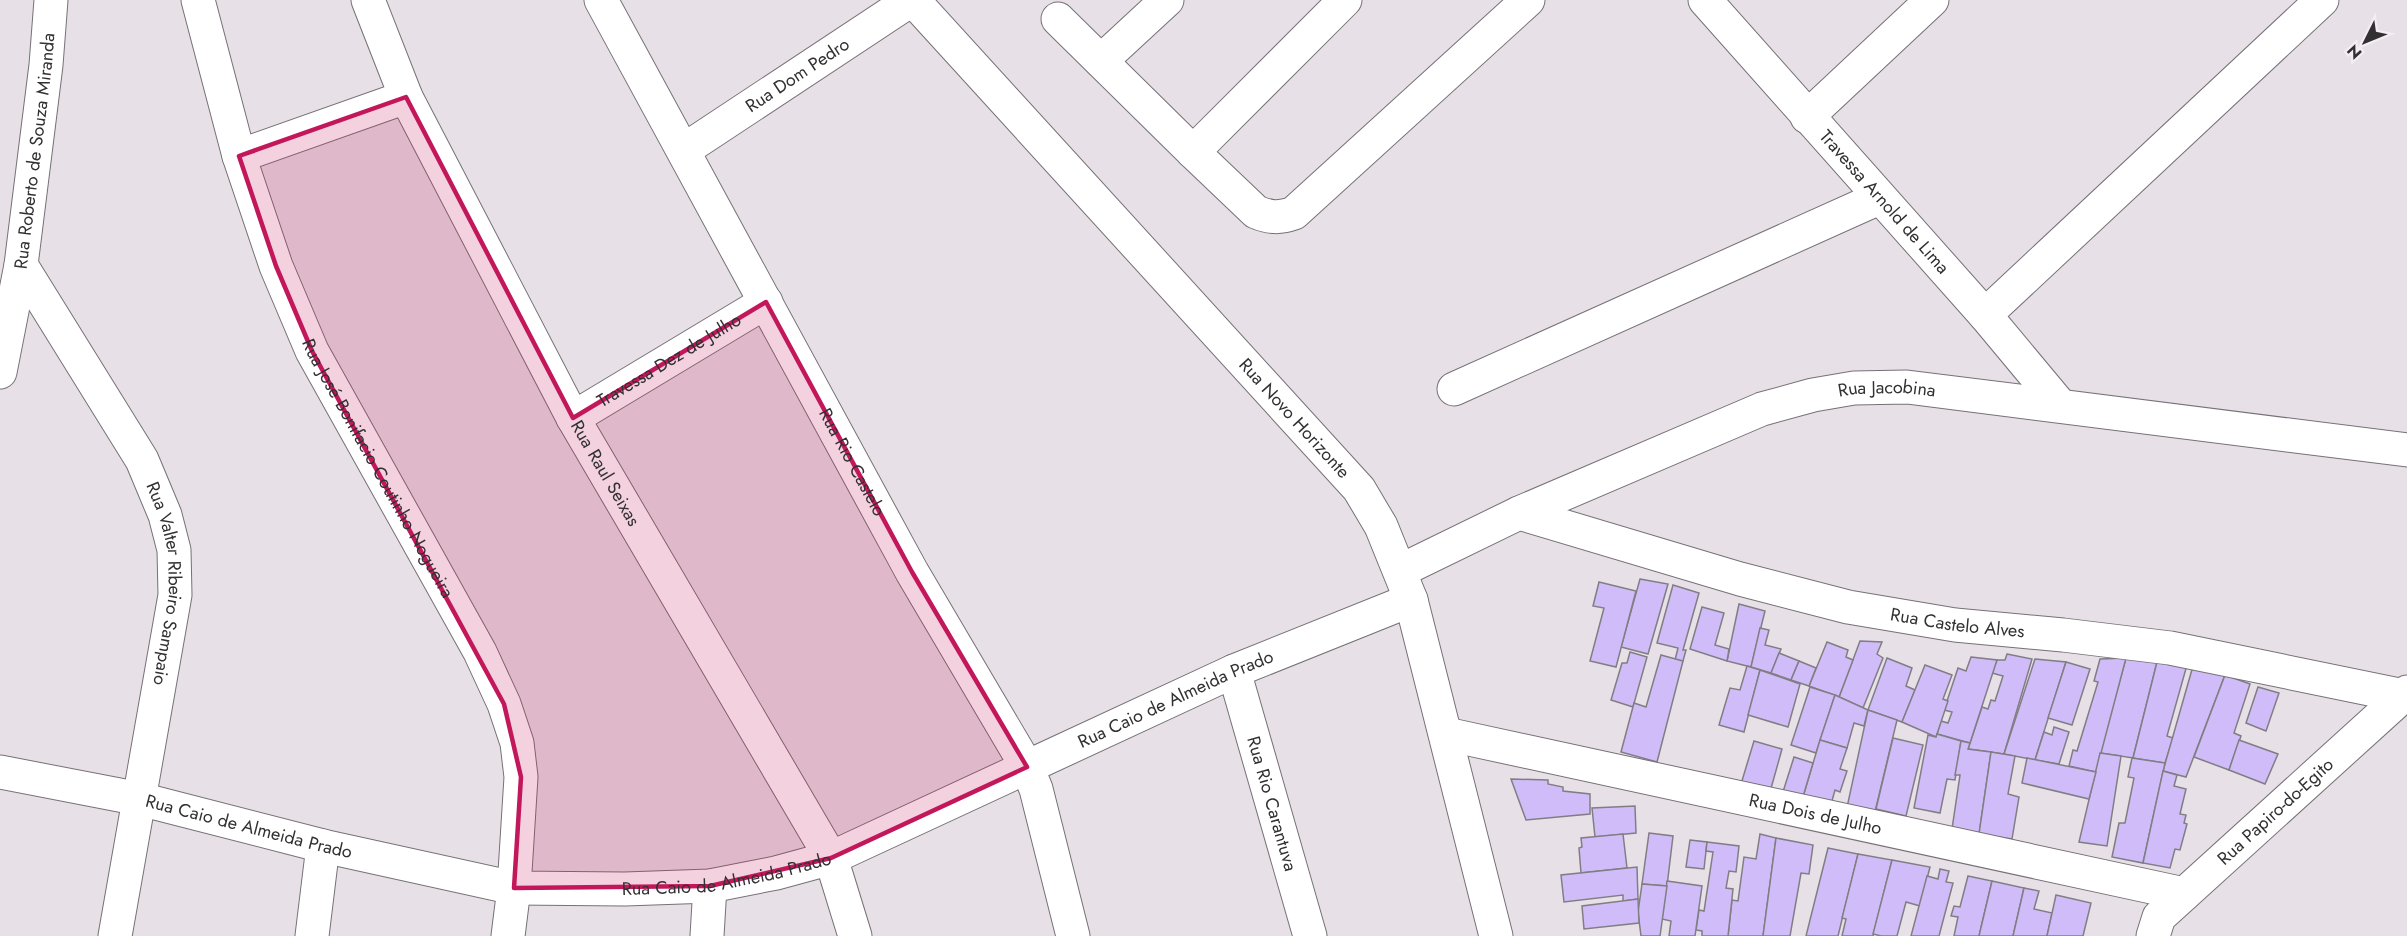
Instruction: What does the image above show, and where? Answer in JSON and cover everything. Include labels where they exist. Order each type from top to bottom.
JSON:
[{"type":"street","name":"Rua Roberto de Souza Miranda","points":[[0,372],[21,265],[46,65],[51,0]]},
{"type":"street","name":"Rua José Bonifacio Coutinho Nogueira","points":[[198,0],[239,156],[276,266],[312,351],[480,652],[504,704],[516,743],[521,777],[514,888],[508,936]]},
{"type":"street","name":"Rua Raul Seixas","points":[[368,0],[406,97],[573,418],[831,858],[855,936]]},
{"type":"street","name":"Rua Rio Castelo","points":[[601,0],[912,572],[1027,766],[1036,789],[1073,936]]},
{"type":"street","name":"Rua Dom Pedro","points":[[684,150],[912,0]]},
{"type":"street","name":"Rua Novo Horizonte","points":[[912,0],[1359,489],[1381,526],[1405,586],[1446,734],[1488,934]]},
{"type":"street","points":[[1101,61],[1167,0]]},
{"type":"street","points":[[1193,152],[1345,0]]},
{"type":"street","points":[[1058,19],[1256,212],[1268,217],[1284,217],[1294,213],[1528,0]]},
{"type":"street","name":"Travessa Arnold de Lima","points":[[1705,0],[1878,198],[1985,315],[2060,405]]},
{"type":"street","points":[[1807,117],[1932,0]]},
{"type":"street","points":[[1985,315],[2322,0]]},
{"type":"street","points":[[239,156],[406,97]]},
{"type":"street","points":[[1454,389],[1878,198]]},
{"type":"street","name":"Rua Valter Ribeiro Sampaio","points":[[21,265],[142,460],[165,514],[174,550],[175,595],[116,936]]},
{"type":"street","name":"Travessa Dez de Julho","points":[[573,418],[766,302]]},
{"type":"street","name":"Rua Jacobina","points":[[1405,586],[1519,513],[1762,409],[1813,394],[1854,388],[1907,387],[2407,450]]},
{"type":"street","name":"Rua Castelo Alves","points":[[1519,513],[1729,576],[1848,607],[1955,625],[2063,634],[2170,648],[2406,694]]},
{"type":"street","name":"Rua Caio de Almeida Prado","points":[[0,772],[140,799],[322,846],[514,888],[625,889],[710,886],[776,873],[831,858],[1234,671],[1405,586]]},
{"type":"street","name":"Rua Rio Carantuva","points":[[1234,671],[1310,936]]},
{"type":"street","name":"Rua Papiro-do-Egito","points":[[2150,930],[2184,894],[2406,694]]},
{"type":"street","name":"Rua Dois de Julho","points":[[1446,734],[2184,894]]},
{"type":"street","points":[[312,936],[322,846]]},
{"type":"street","points":[[707,936],[710,886]]},
{"type":"highlighted area","points":[[406,97],[573,418],[766,302],[912,572],[1027,767],[831,858],[710,886],[514,888],[521,777],[504,704],[312,351],[276,266],[239,156]]},
{"type":"building","points":[[1640,579],[1668,584],[1648,654],[1621,647]]},
{"type":"building","points":[[1599,582],[1636,591],[1616,667],[1590,661],[1604,608],[1593,606]]},
{"type":"building","points":[[1673,585],[1699,593],[1683,650],[1686,650],[1683,661],[1675,660],[1678,648],[1657,643]]},
{"type":"building","points":[[1739,604],[1765,611],[1751,667],[1727,661]]},
{"type":"building","points":[[1702,607],[1724,613],[1715,645],[1729,649],[1727,661],[1690,649]]},
{"type":"building","points":[[1760,628],[1769,630],[1765,645],[1781,649],[1771,673],[1751,667]]},
{"type":"building","points":[[1860,641],[1882,642],[1877,654],[1883,658],[1863,708],[1839,697]]},
{"type":"building","points":[[1827,642],[1848,650],[1846,657],[1853,660],[1839,697],[1809,686]]},
{"type":"building","points":[[1630,652],[1647,657],[1633,707],[1611,700],[1622,663],[1627,663]]},
{"type":"building","points":[[1779,653],[1799,661],[1791,680],[1771,673]]},
{"type":"building","points":[[2007,654],[2032,659],[2004,754],[1968,749],[1982,707],[1988,709],[1991,700],[1995,701],[2003,676],[1992,673],[1997,660],[2005,660]]},
{"type":"building","points":[[1661,655],[1683,661],[1657,762],[1621,752],[1634,703],[1646,707]]},
{"type":"building","points":[[1971,657],[1997,660],[1970,743],[1937,734],[1941,721],[1948,723],[1952,712],[1944,710],[1958,668],[1966,671]]},
{"type":"building","points":[[1887,658],[1912,668],[1906,686],[1915,690],[1902,722],[1868,710]]},
{"type":"building","points":[[2126,658],[2157,662],[2133,758],[2100,753]]},
{"type":"building","points":[[2126,658],[2096,772],[2069,766],[2073,750],[2077,751],[2098,682],[2094,681],[2100,659]]},
{"type":"building","points":[[2035,659],[2066,662],[2035,760],[2004,754]]},
{"type":"building","points":[[1799,661],[1816,668],[1809,686],[1791,680]]},
{"type":"building","points":[[2066,662],[2090,669],[2072,725],[2048,718]]},
{"type":"building","points":[[2157,662],[2187,665],[2167,736],[2173,738],[2165,763],[2133,758]]},
{"type":"building","points":[[1925,665],[1952,675],[1943,699],[1948,701],[1936,737],[1902,722]]},
{"type":"building","points":[[1747,666],[1760,670],[1744,732],[1719,725],[1730,688],[1740,690]]},
{"type":"building","points":[[2193,666],[2225,675],[2186,777],[2163,771]]},
{"type":"building","points":[[1760,670],[1800,684],[1788,727],[1748,715]]},
{"type":"building","points":[[2225,675],[2250,684],[2234,733],[2241,736],[2229,770],[2194,757]]},
{"type":"building","points":[[1810,687],[1835,695],[1816,753],[1791,745]]},
{"type":"building","points":[[2258,687],[2279,693],[2266,731],[2246,723]]},
{"type":"building","points":[[1835,695],[1868,710],[1864,726],[1854,723],[1847,748],[1820,740]]},
{"type":"building","points":[[1868,710],[1897,720],[1874,816],[1846,812]]},
{"type":"building","points":[[2054,727],[2069,732],[2059,764],[2035,760],[2044,732],[2052,735]]},
{"type":"building","points":[[1937,734],[1961,741],[1955,780],[1947,779],[1940,813],[1914,808],[1928,735],[1936,737]]},
{"type":"building","points":[[1893,738],[1923,745],[1906,816],[1876,809]]},
{"type":"building","points":[[1820,740],[1847,748],[1840,769],[1847,771],[1840,792],[1835,790],[1830,808],[1802,800]]},
{"type":"building","points":[[2239,740],[2278,754],[2265,784],[2229,770]]},
{"type":"building","points":[[1754,741],[1782,749],[1770,792],[1741,784]]},
{"type":"building","points":[[1961,741],[1970,743],[1968,749],[1991,752],[1979,834],[1952,829],[1960,775],[1955,775]]},
{"type":"building","points":[[1991,752],[2015,756],[2008,794],[2019,797],[2012,839],[1979,834]]},
{"type":"building","points":[[2100,753],[2121,756],[2107,846],[2079,842]]},
{"type":"building","points":[[1794,757],[1813,763],[1802,800],[1782,795]]},
{"type":"building","points":[[2027,758],[2096,772],[2089,799],[2022,783]]},
{"type":"building","points":[[2132,758],[2165,763],[2143,863],[2112,857],[2119,823],[2125,823],[2134,778],[2128,777]]},
{"type":"building","points":[[2163,771],[2177,775],[2174,786],[2186,789],[2180,814],[2186,815],[2184,823],[2187,824],[2180,850],[2175,849],[2170,868],[2143,863]]},
{"type":"building","points":[[1511,779],[1548,780],[1548,784],[1563,787],[1563,791],[1590,794],[1590,814],[1526,820]]},
{"type":"building","points":[[1635,806],[1636,833],[1595,837],[1592,808]]},
{"type":"building","points":[[1649,833],[1673,836],[1667,886],[1642,884]]},
{"type":"building","points":[[1623,834],[1627,868],[1581,873],[1579,848],[1582,847],[1581,838]]},
{"type":"building","points":[[1760,834],[1776,838],[1763,936],[1728,936],[1732,900],[1738,901],[1744,857],[1756,859]]},
{"type":"building","points":[[1776,838],[1813,845],[1809,874],[1801,873],[1790,936],[1763,936]]},
{"type":"building","points":[[1690,840],[1707,842],[1704,869],[1686,867]]},
{"type":"building","points":[[1707,842],[1739,846],[1736,872],[1729,871],[1726,888],[1733,889],[1728,936],[1702,936],[1702,931],[1696,930],[1699,910],[1704,911],[1713,852],[1706,851]]},
{"type":"building","points":[[1828,848],[1858,854],[1838,936],[1806,936]]},
{"type":"building","points":[[1858,854],[1892,860],[1873,936],[1842,936],[1846,919],[1842,918]]},
{"type":"building","points":[[1892,860],[1930,867],[1920,906],[1906,902],[1897,936],[1881,936],[1873,934]]},
{"type":"building","points":[[1637,867],[1638,899],[1623,901],[1623,895],[1564,902],[1561,875]]},
{"type":"building","points":[[1940,869],[1949,871],[1946,882],[1953,883],[1939,936],[1911,936],[1927,876],[1938,879]]},
{"type":"building","points":[[1968,876],[1992,881],[1979,936],[1954,936],[1958,917],[1951,916],[1954,906],[1960,907]]},
{"type":"building","points":[[1667,881],[1702,886],[1695,936],[1669,936],[1671,921],[1662,919]]},
{"type":"building","points":[[1992,881],[2024,888],[2013,936],[1979,936]]},
{"type":"building","points":[[1642,884],[1667,886],[1660,936],[1641,936],[1638,912]]},
{"type":"building","points":[[2024,888],[2039,891],[2034,909],[2052,913],[2047,936],[2013,936]]},
{"type":"building","points":[[2056,895],[2091,903],[2083,936],[2047,936]]},
{"type":"building","points":[[1638,899],[1639,923],[1584,929],[1582,906]]}]
